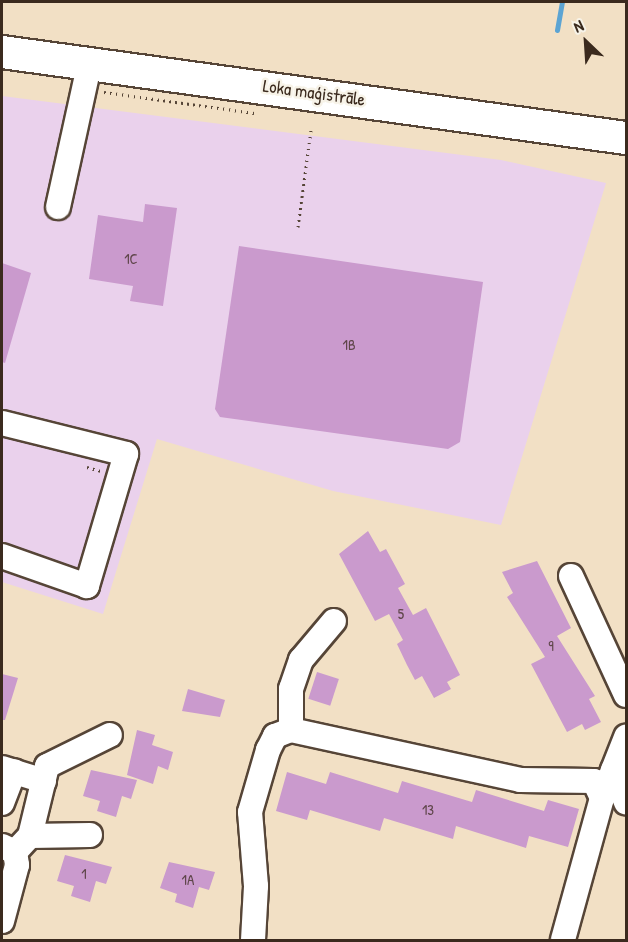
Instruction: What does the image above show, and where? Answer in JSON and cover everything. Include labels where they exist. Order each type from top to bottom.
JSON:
[{"type":"main road","name":"Loka maģistrāle","points":[[2,52],[90,62],[627,138]]},
{"type":"street","points":[[58,207],[90,62]]},
{"type":"street","points":[[2,423],[126,454],[87,585],[2,556]]},
{"type":"street","points":[[571,576],[627,695]]},
{"type":"street","points":[[291,730],[291,689],[302,660],[334,621]]},
{"type":"street","points":[[253,940],[256,886],[250,812],[268,750],[275,736],[291,730],[520,780],[594,781],[602,798]]},
{"type":"street","points":[[2,921],[16,845],[44,781],[47,766],[110,735]]},
{"type":"street","points":[[563,940],[602,798],[627,737]]},
{"type":"street","points":[[2,803],[8,770],[44,781]]},
{"type":"street","points":[[613,770],[627,803]]},
{"type":"street","points":[[16,845],[90,835]]},
{"type":"path","points":[[298,227],[311,130]]},
{"type":"shaded area","points":[[2,96],[501,160],[606,183],[501,525],[333,491],[157,439],[103,614],[2,582]]},
{"type":"building","points":[[145,204],[177,208],[163,306],[130,301],[133,286],[89,279],[98,215],[143,222]]},
{"type":"building","points":[[239,246],[483,282],[460,442],[448,449],[220,417],[215,409]]},
{"type":"building","points":[[2,263],[31,273],[5,363],[2,362]]},
{"type":"building","points":[[368,531],[380,552],[386,549],[405,584],[398,588],[413,615],[426,608],[460,675],[447,682],[451,689],[434,698],[422,676],[415,680],[397,644],[403,640],[389,614],[375,621],[339,554]]},
{"type":"building","points":[[537,561],[571,628],[557,636],[595,696],[589,699],[601,722],[585,730],[582,724],[567,732],[531,664],[545,657],[507,597],[513,593],[502,572]]},
{"type":"building","points":[[317,672],[339,679],[330,706],[308,699]]},
{"type":"building","points":[[2,674],[18,678],[5,720],[2,720]]},
{"type":"building","points":[[188,689],[225,700],[220,717],[182,711]]},
{"type":"building","points":[[137,730],[155,735],[152,745],[173,752],[168,770],[158,766],[153,784],[127,775]]},
{"type":"building","points":[[91,770],[137,780],[131,799],[122,796],[116,817],[97,811],[100,801],[83,796]]},
{"type":"building","points":[[287,772],[326,784],[330,772],[398,793],[402,781],[472,802],[476,790],[544,811],[548,800],[579,809],[568,847],[529,836],[526,848],[456,826],[453,839],[384,818],[380,831],[310,810],[307,820],[276,811]]},
{"type":"building","points":[[65,855],[112,867],[106,884],[96,881],[90,902],[71,896],[74,886],[57,881]]},
{"type":"building","points":[[169,862],[215,872],[209,890],[199,887],[193,908],[175,902],[177,894],[160,888]]},
{"type":"waterway","points":[[557,30],[562,2]]}]
